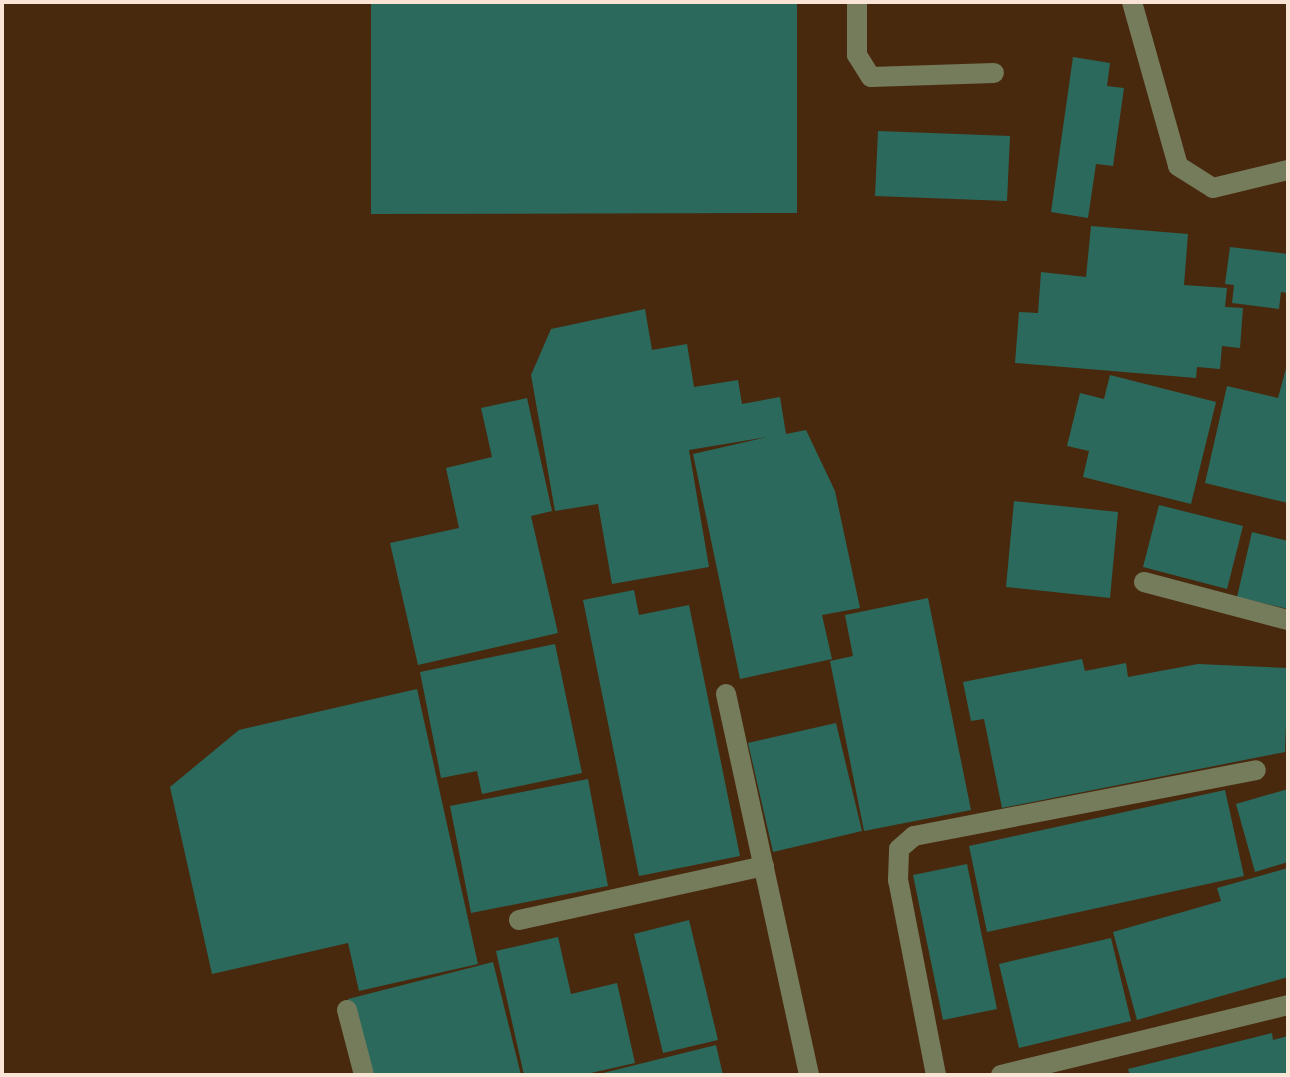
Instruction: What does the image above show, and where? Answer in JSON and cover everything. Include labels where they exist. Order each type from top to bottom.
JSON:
[{"type":"lane","points":[[857,2],[857,55],[871,77],[994,73]]},
{"type":"lane","points":[[1132,2],[1178,166],[1213,188],[1288,170]]},
{"type":"lane","points":[[1144,582],[1288,620]]},
{"type":"lane","points":[[726,694],[809,1075]]},
{"type":"lane","points":[[936,1075],[898,880],[899,849],[914,836],[1256,770]]},
{"type":"lane","points":[[519,920],[764,866]]},
{"type":"lane","points":[[1001,1075],[1288,1005]]},
{"type":"lane","points":[[347,1010],[364,1075]]},
{"type":"building","points":[[371,2],[797,2],[797,213],[371,214]]},
{"type":"building","points":[[1073,57],[1110,63],[1107,86],[1124,88],[1113,166],[1096,164],[1088,218],[1051,212]]},
{"type":"building","points":[[878,131],[1010,136],[1007,201],[875,196]]},
{"type":"building","points":[[1091,226],[1188,234],[1184,285],[1227,288],[1225,307],[1243,308],[1240,348],[1222,346],[1220,369],[1197,367],[1196,378],[1015,363],[1019,312],[1038,313],[1041,272],[1086,277]]},
{"type":"building","points":[[1230,247],[1288,254],[1288,293],[1281,292],[1279,309],[1232,303],[1234,285],[1225,284]]},
{"type":"building","points":[[645,309],[652,350],[687,344],[694,387],[738,380],[742,404],[780,397],[786,434],[806,430],[835,491],[860,608],[822,615],[832,659],[740,679],[693,454],[767,437],[689,450],[709,567],[612,584],[598,504],[555,511],[531,375],[551,329]]},
{"type":"building","points":[[1288,361],[1288,503],[1205,483],[1227,386],[1278,398]]},
{"type":"building","points":[[1110,375],[1216,402],[1191,504],[1083,477],[1089,451],[1067,446],[1080,393],[1104,399]]},
{"type":"building","points":[[527,398],[552,511],[531,516],[558,633],[418,665],[390,543],[459,528],[446,468],[492,457],[481,408]]},
{"type":"building","points":[[1014,501],[1118,512],[1110,598],[1006,587]]},
{"type":"building","points":[[1159,505],[1243,526],[1227,589],[1143,567]]},
{"type":"building","points":[[1252,532],[1288,541],[1288,609],[1237,597]]},
{"type":"building","points":[[634,590],[639,615],[689,605],[740,856],[639,876],[583,600]]},
{"type":"building","points":[[928,598],[971,810],[864,831],[830,661],[853,656],[845,615]]},
{"type":"building","points":[[555,644],[582,773],[482,794],[477,771],[441,778],[420,672]]},
{"type":"building","points":[[1082,659],[1085,671],[1126,663],[1128,677],[1198,664],[1288,668],[1285,752],[1002,808],[984,719],[971,721],[963,682]]},
{"type":"building","points":[[417,689],[478,964],[359,991],[348,943],[212,974],[170,787],[239,730]]},
{"type":"building","points":[[836,723],[862,831],[773,852],[748,743]]},
{"type":"building","points":[[588,779],[608,886],[471,913],[450,806]]},
{"type":"building","points":[[1288,789],[1288,862],[1255,872],[1236,804]]},
{"type":"building","points":[[1225,790],[1244,876],[987,932],[969,846]]},
{"type":"building","points":[[967,864],[997,1009],[943,1020],[913,875]]},
{"type":"building","points":[[1288,868],[1288,977],[1137,1020],[1113,932],[1221,901],[1217,888]]},
{"type":"building","points":[[689,920],[718,1040],[663,1053],[634,934]]},
{"type":"building","points":[[558,937],[571,994],[617,983],[635,1063],[582,1075],[524,1075],[496,951]]},
{"type":"building","points":[[1111,938],[1131,1021],[1019,1048],[999,964]]},
{"type":"building","points":[[493,962],[521,1075],[368,1075],[348,999]]},
{"type":"building","points":[[1272,1033],[1273,1040],[1288,1036],[1288,1075],[1130,1075],[1128,1069]]},
{"type":"building","points":[[716,1045],[723,1075],[599,1075],[599,1074]]}]
